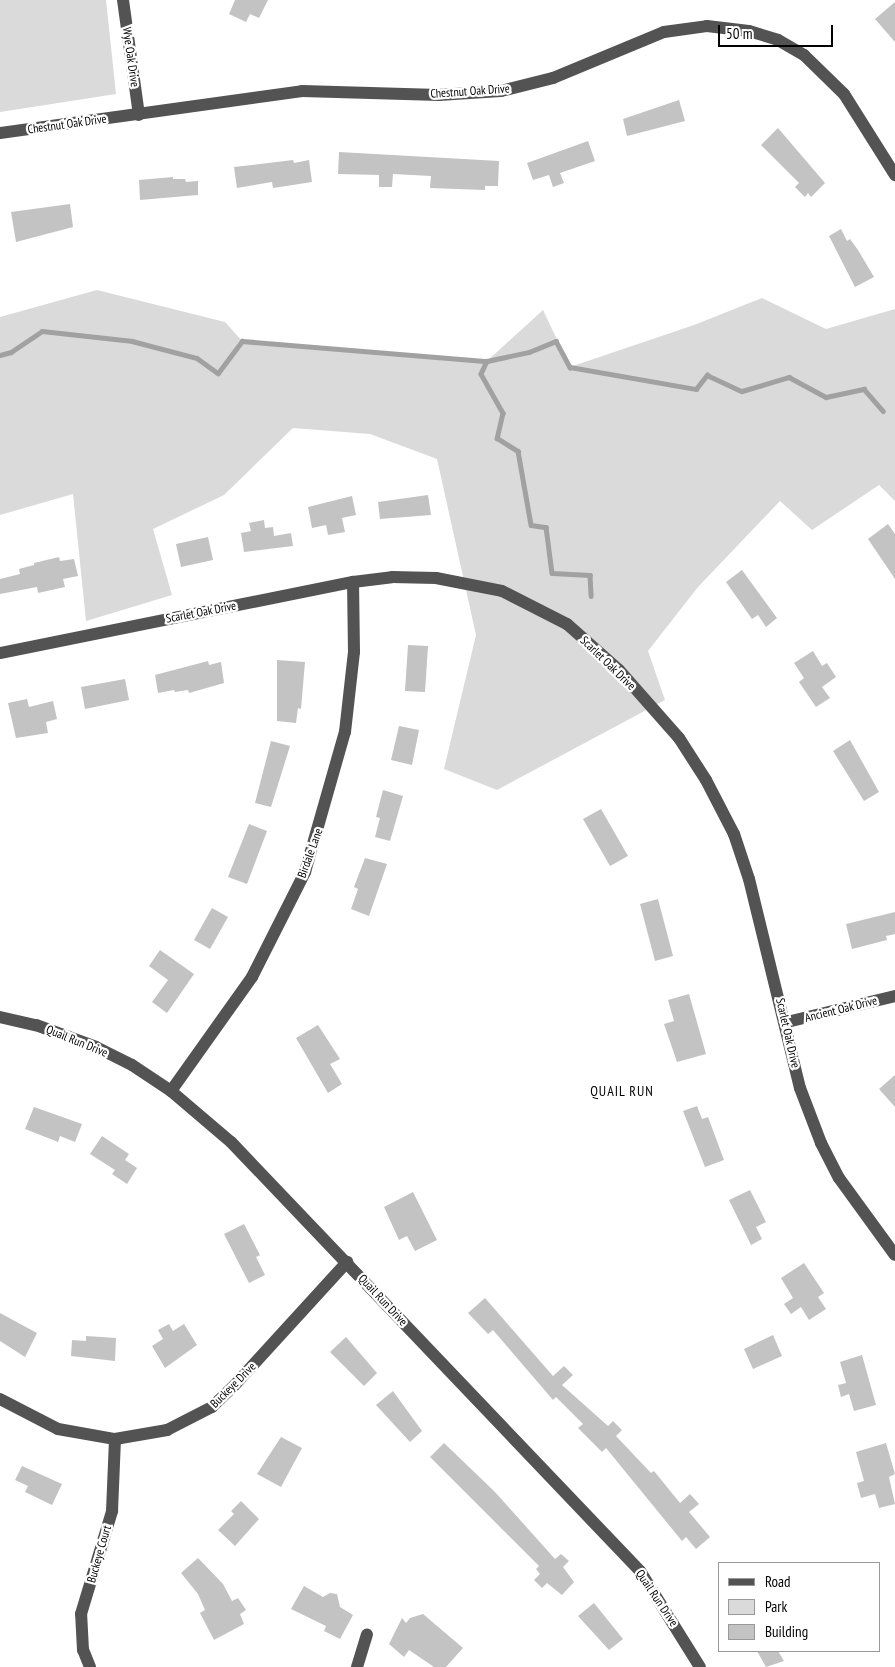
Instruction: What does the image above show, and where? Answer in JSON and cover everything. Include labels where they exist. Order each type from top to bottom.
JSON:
[{"type":"street","name":"Wye Oak Drive","points":[[123,0],[138,115]]},
{"type":"street","name":"Chestnut Oak Drive","points":[[0,132],[138,115],[302,91],[440,94],[501,91],[553,78],[664,32],[706,26],[749,31],[778,40],[804,55],[844,94],[895,175]]},
{"type":"street","name":"Scarlet Oak Drive","points":[[0,653],[354,582],[392,577],[436,578],[502,591],[567,624],[619,670],[679,738],[706,780],[734,834],[750,878],[787,1022],[800,1088],[821,1143],[839,1178],[895,1255]]},
{"type":"street","name":"Birdale Lane","points":[[172,1091],[252,977],[305,872],[345,732],[354,652],[354,582]]},
{"type":"street","name":"Ancient Oak Drive","points":[[787,1022],[895,996]]},
{"type":"street","name":"Quail Run Drive","points":[[0,1017],[36,1025],[96,1047],[172,1091],[231,1142],[640,1571],[700,1667]]},
{"type":"street","name":"Buckeye Drive","points":[[0,1399],[58,1428],[115,1439],[167,1430],[212,1406],[347,1262]]},
{"type":"street","name":"Buckeye Court","points":[[90,1667],[84,1650],[82,1614],[112,1511],[115,1439]]},
{"type":"street","points":[[357,1667],[367,1635]]},
{"type":"green space","points":[[0,0],[106,0],[116,94],[0,112]]},
{"type":"green space","points":[[97,290],[225,322],[242,341],[487,361],[543,310],[570,367],[694,325],[762,298],[826,329],[895,309],[895,501],[879,485],[812,530],[780,501],[698,587],[648,651],[665,700],[497,790],[444,769],[476,635],[437,459],[370,434],[293,428],[224,495],[153,529],[172,595],[86,621],[73,494],[0,515],[0,317]]},
{"type":"building","points":[[235,0],[268,0],[259,18],[250,14],[246,22],[229,14]]},
{"type":"building","points":[[895,2],[895,42],[875,19]]},
{"type":"building","points":[[679,100],[685,121],[627,136],[623,119]]},
{"type":"building","points":[[778,128],[825,183],[811,197],[808,193],[805,197],[795,187],[799,183],[761,145]]},
{"type":"building","points":[[588,141],[595,161],[560,173],[564,183],[553,187],[549,175],[533,180],[527,163]]},
{"type":"building","points":[[339,152],[499,161],[498,186],[485,186],[485,190],[430,188],[431,176],[393,174],[392,187],[379,187],[379,175],[338,174]]},
{"type":"building","points":[[293,160],[294,163],[309,160],[312,182],[273,188],[272,182],[237,188],[234,167]]},
{"type":"building","points":[[173,177],[173,179],[185,179],[186,182],[198,181],[198,195],[140,200],[139,180]]},
{"type":"building","points":[[70,204],[73,227],[16,242],[11,212]]},
{"type":"building","points":[[841,229],[847,241],[850,239],[858,250],[874,277],[855,287],[829,236]]},
{"type":"building","points":[[428,495],[431,515],[380,519],[378,502]]},
{"type":"building","points":[[352,496],[356,515],[342,518],[345,532],[328,535],[326,525],[312,528],[308,507]]},
{"type":"building","points":[[264,520],[265,528],[273,527],[274,536],[291,533],[293,546],[244,552],[241,533],[251,531],[249,523]]},
{"type":"building","points":[[888,524],[895,534],[895,579],[868,539]]},
{"type":"building","points":[[208,537],[213,560],[181,567],[176,544]]},
{"type":"building","points":[[59,557],[60,561],[74,559],[78,576],[63,579],[65,587],[38,593],[37,587],[0,594],[0,579],[20,574],[19,569],[34,565],[34,563]]},
{"type":"building","points":[[742,570],[777,618],[766,627],[758,615],[752,619],[726,582]]},
{"type":"building","points":[[408,645],[428,646],[425,692],[405,691]]},
{"type":"building","points":[[813,651],[822,666],[827,663],[836,677],[822,687],[830,698],[816,707],[799,682],[804,678],[794,663]]},
{"type":"building","points":[[277,660],[305,662],[301,709],[298,708],[296,723],[277,721]]},
{"type":"building","points":[[208,661],[209,665],[221,662],[224,683],[189,693],[188,690],[175,692],[174,690],[158,693],[155,675]]},
{"type":"building","points":[[125,679],[129,700],[85,709],[81,687]]},
{"type":"building","points":[[27,699],[29,707],[53,701],[57,719],[46,722],[48,733],[16,738],[8,703]]},
{"type":"building","points":[[399,726],[419,730],[412,765],[391,760]]},
{"type":"building","points":[[850,740],[879,792],[864,801],[833,751]]},
{"type":"building","points":[[271,741],[290,746],[271,807],[255,803]]},
{"type":"building","points":[[383,790],[403,796],[390,841],[375,837],[380,818],[376,817]]},
{"type":"building","points":[[601,809],[628,856],[610,866],[583,819]]},
{"type":"building","points":[[249,824],[267,831],[247,884],[228,877]]},
{"type":"building","points":[[365,858],[387,864],[369,916],[351,909],[358,889],[354,887]]},
{"type":"building","points":[[658,899],[673,956],[655,961],[640,904]]},
{"type":"building","points":[[212,908],[228,917],[210,949],[194,940]]},
{"type":"building","points":[[895,912],[895,934],[886,936],[887,940],[852,949],[846,924]]},
{"type":"building","points":[[160,950],[194,974],[167,1013],[152,1002],[168,980],[149,966]]},
{"type":"building","points":[[689,994],[706,1054],[677,1062],[664,1024],[674,1021],[668,1000]]},
{"type":"building","points":[[318,1025],[340,1059],[330,1064],[342,1084],[328,1093],[296,1038]]},
{"type":"building","points":[[895,1075],[895,1107],[879,1089]]},
{"type":"building","points":[[697,1106],[702,1119],[708,1117],[724,1160],[705,1167],[683,1111]]},
{"type":"building","points":[[34,1107],[82,1124],[75,1142],[60,1136],[58,1142],[25,1129]]},
{"type":"building","points":[[102,1136],[129,1154],[125,1160],[137,1168],[127,1184],[112,1174],[115,1170],[90,1154]]},
{"type":"building","points":[[750,1190],[766,1222],[756,1227],[762,1239],[751,1245],[729,1200]]},
{"type":"building","points":[[413,1192],[437,1240],[415,1251],[407,1236],[399,1240],[384,1207]]},
{"type":"building","points":[[244,1224],[260,1255],[256,1257],[265,1275],[249,1283],[224,1234]]},
{"type":"building","points":[[804,1263],[824,1293],[818,1297],[826,1309],[809,1320],[801,1307],[791,1314],[784,1304],[793,1298],[781,1278]]},
{"type":"building","points":[[485,1298],[553,1376],[564,1366],[573,1375],[562,1385],[608,1426],[613,1421],[622,1430],[616,1436],[651,1473],[654,1471],[680,1503],[690,1494],[699,1504],[689,1512],[710,1537],[696,1549],[686,1537],[682,1541],[606,1448],[602,1452],[578,1428],[583,1424],[556,1397],[553,1400],[493,1330],[488,1334],[468,1313]]},
{"type":"building","points":[[0,1313],[37,1333],[25,1357],[0,1341]]},
{"type":"building","points":[[169,1324],[173,1331],[184,1324],[197,1345],[165,1368],[152,1346],[163,1339],[158,1330]]},
{"type":"building","points":[[773,1335],[782,1356],[753,1369],[744,1349]]},
{"type":"building","points":[[86,1336],[116,1338],[115,1361],[71,1356],[72,1340],[86,1341]]},
{"type":"building","points":[[346,1337],[377,1373],[364,1386],[330,1352]]},
{"type":"building","points":[[862,1355],[876,1405],[854,1411],[849,1394],[841,1397],[838,1385],[846,1383],[840,1362]]},
{"type":"building","points":[[393,1391],[422,1431],[410,1442],[376,1405]]},
{"type":"building","points":[[281,1437],[302,1448],[281,1487],[257,1474]]},
{"type":"building","points":[[444,1443],[495,1492],[555,1559],[561,1554],[569,1561],[563,1567],[574,1582],[562,1595],[547,1583],[542,1588],[534,1580],[540,1574],[536,1569],[539,1566],[430,1457]]},
{"type":"building","points":[[886,1443],[895,1474],[889,1477],[895,1504],[879,1508],[875,1494],[861,1498],[857,1483],[864,1481],[856,1452]]},
{"type":"building","points":[[22,1466],[62,1484],[52,1505],[25,1492],[28,1486],[15,1480]]},
{"type":"building","points":[[241,1501],[259,1519],[235,1546],[218,1530],[234,1514],[231,1511]]},
{"type":"building","points":[[198,1558],[223,1584],[232,1601],[238,1598],[246,1610],[240,1614],[244,1624],[214,1640],[200,1613],[205,1610],[198,1594],[181,1573]]},
{"type":"building","points":[[304,1586],[323,1597],[330,1593],[337,1594],[340,1607],[353,1615],[340,1639],[324,1631],[326,1626],[291,1609]]},
{"type":"building","points":[[594,1603],[623,1639],[609,1650],[578,1616]]},
{"type":"building","points":[[423,1614],[463,1648],[446,1667],[434,1667],[409,1650],[404,1657],[389,1644],[402,1618],[406,1623],[410,1618]]},
{"type":"building","points":[[758,1652],[779,1652],[784,1661],[766,1667]]},
{"type":"waterway","points":[[0,355],[11,352],[42,331],[132,341],[197,358],[218,373],[242,341],[487,361],[529,352],[556,341],[570,367],[696,389],[707,375],[742,391],[789,377],[826,397],[864,389],[883,411]]},
{"type":"waterway","points":[[487,361],[481,374],[503,413],[497,438],[518,451],[531,525],[546,527],[552,573],[590,575],[591,596]]},
{"type":"district","name":"QUAIL RUN","points":[[622,1091]]}]
